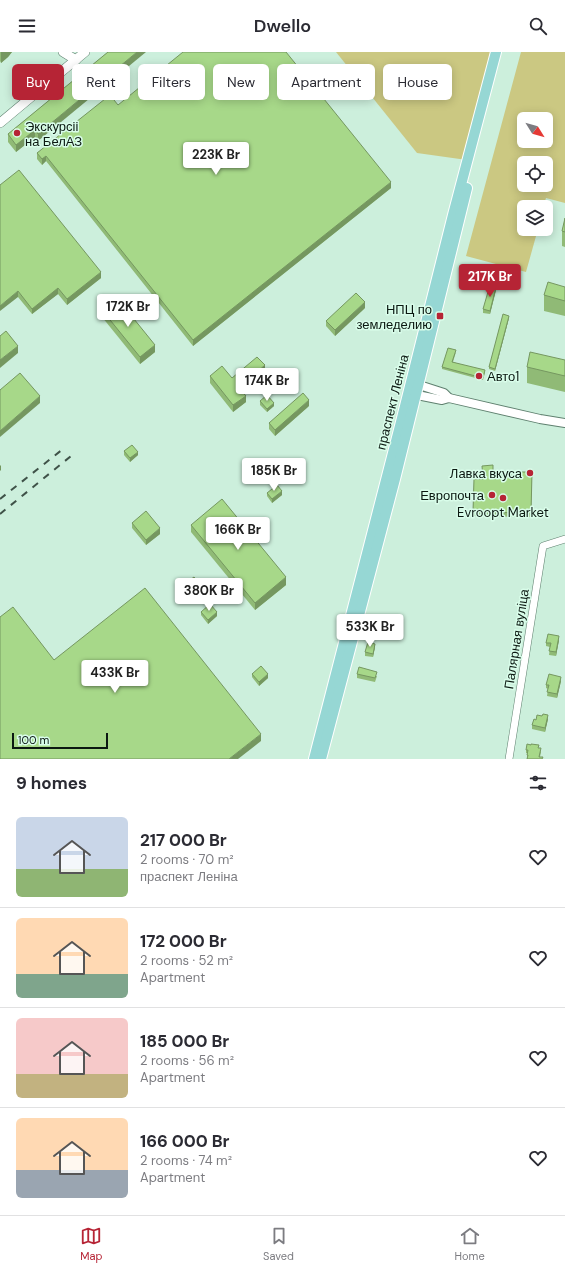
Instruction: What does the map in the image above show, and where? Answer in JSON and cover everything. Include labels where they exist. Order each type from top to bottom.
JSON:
[{"type":"main road","points":[[63,52],[74,56]]},
{"type":"main road","points":[[0,123],[74,56],[85,52]]},
{"type":"main road","name":"праспект Леніна","points":[[321,759],[413,389],[453,215],[496,52]]},
{"type":"main road","name":"праспект Леніна","points":[[314,759],[502,52]]},
{"type":"street","points":[[413,389],[444,393],[449,398],[535,418],[565,423]]},
{"type":"street","name":"Палярная вуліца","points":[[509,759],[543,546],[565,539]]},
{"type":"shaded area","points":[[336,52],[495,52],[467,160],[417,153],[374,100],[375,64],[346,64]]},
{"type":"shaded area","points":[[521,52],[565,52],[565,203],[546,198],[545,200],[517,200],[517,236],[536,236],[526,272],[466,256]]},
{"type":"building","points":[[108,52],[137,52],[123,64],[93,64]]},
{"type":"building","points":[[183,52],[286,52],[296,64],[277,64],[277,100],[325,100],[391,182],[193,340],[46,156],[42,159],[37,153],[104,100],[114,100],[118,105],[124,100],[130,100],[130,95],[138,89],[138,100],[205,100],[205,64],[168,64]]},
{"type":"building","points":[[72,82],[72,100],[79,100],[38,134],[35,130],[16,145],[8,134],[49,100],[64,100],[64,88]]},
{"type":"building","points":[[19,170],[101,272],[67,299],[58,288],[32,309],[18,291],[0,306],[0,185]]},
{"type":"building","points":[[565,218],[565,232],[562,231]]},
{"type":"building","points":[[548,282],[565,287],[565,301],[544,295]]},
{"type":"building","points":[[490,285],[496,287],[490,311],[483,309]]},
{"type":"building","points":[[356,293],[365,302],[335,330],[326,321]]},
{"type":"building","points":[[117,298],[155,345],[140,357],[102,310]]},
{"type":"building","points":[[503,314],[509,316],[495,369],[489,367]]},
{"type":"building","points":[[6,331],[18,346],[0,360],[0,336]]},
{"type":"building","points":[[448,348],[456,350],[452,362],[485,370],[483,378],[442,367]]},
{"type":"building","points":[[530,352],[565,360],[565,376],[527,367]]},
{"type":"building","points":[[257,357],[265,365],[239,388],[246,396],[233,405],[210,376],[222,366],[232,378]]},
{"type":"building","points":[[20,373],[40,396],[0,431],[0,390]]},
{"type":"building","points":[[303,393],[309,400],[275,430],[269,423]]},
{"type":"building","points":[[267,395],[274,403],[267,409],[260,401]]},
{"type":"building","points":[[132,445],[138,452],[130,458],[124,451]]},
{"type":"building","points":[[493,465],[493,475],[517,475],[517,472],[532,472],[531,513],[473,512],[474,479],[483,479],[482,466]]},
{"type":"building","points":[[277,485],[282,491],[272,499],[267,493]]},
{"type":"building","points":[[222,499],[286,577],[255,603],[191,525]]},
{"type":"building","points":[[146,511],[160,528],[146,540],[132,523]]},
{"type":"building","points":[[194,577],[198,582],[190,588],[186,583]]},
{"type":"building","points":[[145,588],[261,734],[229,759],[0,759],[0,617],[13,607],[54,660]]},
{"type":"building","points":[[210,604],[217,612],[208,620],[201,612]]},
{"type":"building","points":[[548,634],[559,636],[556,652],[549,651],[551,643],[546,643]]},
{"type":"building","points":[[368,642],[375,644],[373,654],[365,652]]},
{"type":"building","points":[[261,666],[268,674],[259,682],[252,674]]},
{"type":"building","points":[[359,667],[377,672],[375,678],[357,674]]},
{"type":"building","points":[[549,674],[561,677],[557,694],[547,692],[549,685],[546,685]]},
{"type":"building","points":[[543,714],[548,715],[545,728],[532,725],[534,719],[536,720],[537,715],[542,716]]},
{"type":"building","points":[[527,744],[539,745],[538,748],[541,748],[539,757],[543,757],[542,759],[527,759]]},
{"type":"railway","points":[[0,499],[63,449]]},
{"type":"railway","points":[[0,514],[71,456]]},
{"type":"place","name":"Экскурсіі на БелАЗ","points":[[17,133]]},
{"type":"place","name":"НПЦ по земледелию","points":[[440,316]]},
{"type":"place","name":"Авто1","points":[[479,376]]},
{"type":"place","name":"Лавка вкуса","points":[[530,473]]},
{"type":"place","name":"Европочта","points":[[492,495]]},
{"type":"place","name":"Evroopt Market","points":[[503,498]]}]
